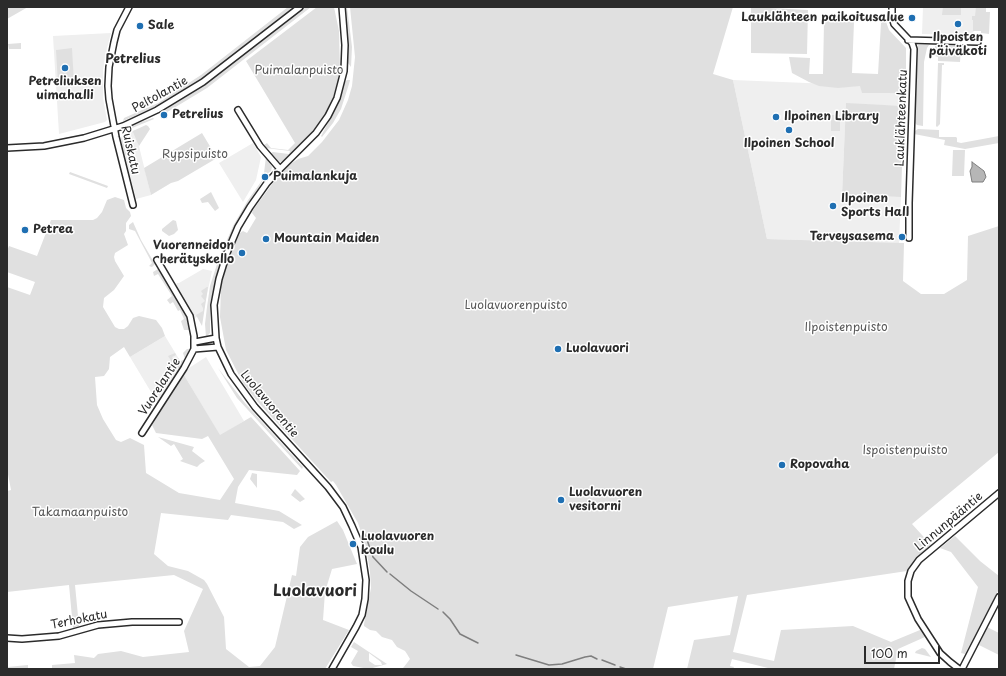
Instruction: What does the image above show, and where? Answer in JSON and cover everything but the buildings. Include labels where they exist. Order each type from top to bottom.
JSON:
[{"type":"street","name":"Ruiskatu","points":[[129,7],[117,30],[110,54],[108,74],[109,99],[114,129],[133,205]]},
{"type":"street","name":"Peltolantie","points":[[7,148],[44,146],[84,138],[114,129],[157,110],[203,82],[300,7]]},
{"type":"street","name":"Luolavuorentie","points":[[338,7],[342,19]]},
{"type":"street","name":"Luolavuorentie","points":[[332,669],[356,627],[364,607],[366,580],[363,558],[358,540],[343,507],[328,487],[246,396],[231,374],[218,347],[214,305],[219,278],[227,252],[238,227],[267,183],[280,168],[316,134],[328,116],[337,98],[344,71],[345,45],[342,7]]},
{"type":"street","name":"Lauklähteenkatu","points":[[892,7],[894,24],[912,43],[914,49],[909,238]]},
{"type":"street","points":[[908,40],[978,42]]},
{"type":"street","points":[[238,110],[263,150],[280,168]]},
{"type":"street","name":"Vuorelantie","points":[[142,433],[181,373],[194,349],[195,342],[194,329],[190,316],[157,260]]},
{"type":"street","points":[[195,342],[216,338]]},
{"type":"street","name":"Vuorelantie","points":[[194,349],[218,347]]},
{"type":"street","name":"Linnunpääntie","points":[[959,669],[940,653],[918,619],[909,600],[907,592],[908,581],[911,571],[919,560],[999,493]]},
{"type":"street","points":[[962,669],[999,597]]},
{"type":"street","name":"Terhokatu","points":[[7,638],[22,639],[59,636],[98,625],[132,622],[179,622]]},
{"type":"shaded area","points":[[923,7],[982,7],[982,31],[974,31],[969,35],[922,34]]},
{"type":"shaded area","points":[[111,33],[103,70],[103,98],[107,120],[105,122],[59,134],[53,36]]},
{"type":"shaded area","points":[[733,80],[905,87],[904,106],[846,104],[842,195],[901,197],[899,243],[767,239]]},
{"type":"shaded area","points":[[135,130],[151,195],[136,199],[121,140],[124,135]]},
{"type":"shaded area","points":[[253,143],[261,157],[256,180],[243,202],[219,163]]},
{"type":"shaded area","points":[[972,162],[984,171],[986,177],[983,182],[972,182],[970,171]]},
{"type":"shaded area","points":[[203,269],[212,271],[203,313],[195,318],[176,285],[177,283]]},
{"type":"shaded area","points":[[165,336],[182,364],[157,402],[130,357]]},
{"type":"shaded area","points":[[206,357],[244,421],[220,436],[184,375],[189,368]]},
{"type":"green space","points":[[7,7],[28,7],[7,19]]},
{"type":"green space","points":[[288,7],[294,7],[201,80],[159,105],[123,121],[124,118],[158,103],[201,75]]},
{"type":"green space","points":[[306,7],[311,7],[207,88],[164,114],[163,112],[207,83]]},
{"type":"green space","name":"Puimalanpuisto","points":[[317,7],[334,7],[339,31],[340,72],[334,94],[324,117],[310,134],[283,161],[280,162],[269,154],[273,152],[289,154],[290,151],[266,148],[264,145],[267,143],[271,148],[288,150],[295,143],[246,61]]},
{"type":"green space","points":[[344,7],[347,7],[352,47],[351,67],[348,63]]},
{"type":"green space","name":"Luolavuorenpuisto","points":[[350,7],[733,7],[713,74],[733,80],[767,239],[904,243],[903,281],[921,294],[944,294],[967,280],[968,236],[999,226],[999,452],[912,524],[931,545],[907,571],[747,595],[733,652],[774,661],[781,630],[853,626],[891,642],[920,630],[925,637],[898,649],[894,669],[772,669],[732,659],[730,666],[734,667],[733,669],[687,669],[694,640],[730,635],[738,596],[668,607],[653,669],[397,669],[403,668],[410,659],[405,651],[397,647],[392,640],[382,637],[376,631],[370,630],[364,626],[371,588],[366,547],[358,523],[333,481],[331,482],[257,401],[243,383],[226,350],[220,317],[221,287],[231,252],[240,233],[243,231],[247,233],[256,218],[252,213],[253,210],[273,183],[289,165],[298,159],[308,156],[322,142],[339,120],[348,100],[352,86],[355,57]]},
{"type":"green space","points":[[751,7],[808,10],[807,54],[751,53]]},
{"type":"green space","points":[[943,7],[961,7],[961,15],[942,15]]},
{"type":"green space","points":[[976,7],[986,7],[986,12],[990,12],[989,34],[981,33],[981,31],[973,31],[972,16],[975,16]]},
{"type":"green space","points":[[826,14],[853,15],[852,73],[878,74],[880,18],[885,19],[889,30],[906,48],[906,93],[862,93],[860,86],[838,88],[819,86],[792,73],[789,57],[810,58],[809,74],[823,74],[824,22]]},
{"type":"green space","points":[[21,43],[21,49],[9,49],[8,44]]},
{"type":"green space","points":[[918,45],[929,45],[924,62],[923,126],[915,123]]},
{"type":"green space","points":[[935,46],[961,46],[960,62],[938,61],[938,57],[935,56]]},
{"type":"green space","name":"Petreliuksen uimahalli","points":[[72,48],[74,83],[58,84],[56,50]]},
{"type":"green space","points":[[938,63],[944,63],[944,65],[942,65],[940,124],[937,127],[936,126]]},
{"type":"green space","points":[[347,80],[350,80],[341,109],[333,123],[322,137],[321,136],[337,106]]},
{"type":"green space","points":[[846,103],[904,106],[901,197],[842,195]]},
{"type":"green space","points":[[831,115],[840,115],[840,131],[831,131]]},
{"type":"green space","points":[[153,118],[154,119],[125,131],[125,129],[132,125]]},
{"type":"green space","points":[[146,125],[150,129],[139,146],[133,132],[122,138],[125,155],[121,140],[122,136]]},
{"type":"green space","points":[[918,129],[939,130],[939,137],[956,137],[957,142],[961,143],[999,136],[999,143],[965,149],[944,145],[945,140],[914,134]]},
{"type":"green space","name":"Rypsipuisto","points":[[202,133],[217,158],[151,195],[144,168]]},
{"type":"green space","points":[[953,150],[965,150],[964,176],[952,176]]},
{"type":"green space","points":[[266,157],[272,167],[271,171],[267,174],[264,173]]},
{"type":"green space","points":[[70,172],[108,186],[107,188],[69,174]]},
{"type":"green space","points":[[263,179],[236,225],[221,260],[210,303],[210,333],[206,337],[205,324],[210,286],[218,261],[233,226],[248,200]]},
{"type":"green space","points":[[211,192],[219,208],[215,211],[208,202],[202,203],[200,199]]},
{"type":"green space","name":"Takamaanpuisto","points":[[115,197],[124,200],[126,208],[130,212],[131,216],[126,223],[126,231],[124,234],[128,245],[115,253],[115,261],[124,276],[114,290],[104,298],[103,307],[115,327],[119,329],[124,329],[133,318],[139,316],[156,320],[162,328],[165,336],[130,357],[124,347],[110,357],[109,369],[104,376],[95,377],[97,405],[103,419],[116,440],[121,442],[130,438],[144,445],[146,473],[179,493],[220,500],[234,479],[208,436],[202,439],[156,433],[152,425],[184,375],[220,435],[251,417],[300,471],[297,475],[249,470],[238,487],[235,503],[279,511],[302,525],[294,529],[283,522],[231,515],[228,520],[161,513],[154,554],[168,566],[188,571],[204,580],[224,617],[226,649],[249,667],[260,666],[275,647],[292,575],[296,576],[300,547],[308,537],[337,521],[343,530],[357,564],[332,569],[325,592],[323,620],[349,630],[325,669],[52,669],[52,665],[75,663],[74,655],[94,658],[98,654],[121,651],[143,657],[189,652],[184,631],[203,589],[174,575],[75,585],[79,626],[73,628],[69,585],[7,592],[7,491],[11,490],[7,469],[7,287],[30,295],[35,282],[7,272],[7,251],[9,246],[37,256],[51,220],[93,220],[102,212],[107,200]]},
{"type":"green space","points":[[173,220],[176,221],[178,230],[169,236],[162,231],[162,229]]},
{"type":"green space","points":[[133,222],[141,240],[155,264],[152,267],[149,266],[152,263],[135,231],[129,229],[129,225]]},
{"type":"green space","points":[[158,269],[183,310],[190,330],[184,330],[181,321],[184,319],[180,310],[178,311],[173,302],[170,304],[167,300],[172,296],[158,274],[154,276],[153,272]]},
{"type":"green space","points":[[207,287],[202,326],[196,315],[203,311],[201,304],[205,301],[201,296],[203,294],[201,291]]},
{"type":"green space","points":[[189,349],[188,353],[185,359],[183,353]]},
{"type":"green space","points":[[175,353],[176,355],[172,357],[174,361],[178,358],[181,361],[184,359],[179,369],[174,365],[168,356]]},
{"type":"green space","points":[[218,368],[245,403],[303,467],[302,469],[237,398]]},
{"type":"green space","points":[[158,437],[194,447],[192,451],[205,461],[197,467],[180,461],[183,459],[174,444],[171,446]]},
{"type":"green space","points":[[252,473],[257,474],[257,488],[250,479]]},
{"type":"green space","points":[[295,489],[305,499],[300,502],[291,495]]},
{"type":"green space","points":[[955,536],[980,561],[999,576],[999,589],[965,654],[961,653],[978,587],[951,552],[940,548]]},
{"type":"green space","points":[[987,627],[999,633],[999,655],[979,645]]},
{"type":"green space","points":[[354,642],[387,664],[369,669],[353,666],[351,663],[358,651],[351,647]],"holes":[[[369,653],[381,662],[382,665],[375,665],[369,661]]]},
{"type":"green space","points":[[922,648],[925,649],[931,657],[915,653]]},
{"type":"green space","points":[[28,665],[28,669],[7,669],[7,667]]},
{"type":"waterway","points":[[365,534],[373,557],[387,572]]},
{"type":"waterway","points":[[390,574],[411,591],[438,609]]},
{"type":"waterway","points":[[443,612],[450,619],[460,634],[478,643]]},
{"type":"waterway","points":[[516,655],[549,665],[562,664],[591,656],[597,659]]},
{"type":"waterway","points":[[602,660],[615,665]]},
{"type":"waterway","points":[[620,667],[626,669]]},
{"type":"place","name":"Lauklähteen paikoitusalue","points":[[912,18]]},
{"type":"place","name":"Ilpoisten päiväkoti","points":[[958,24]]},
{"type":"place","name":"Sale","points":[[140,26]]},
{"type":"place","name":"Petreliuksen uimahalli","points":[[65,68]]},
{"type":"place","name":"Petrelius","points":[[164,115]]},
{"type":"place","name":"Ilpoinen Library","points":[[776,117]]},
{"type":"place","name":"Ilpoinen School","points":[[789,130]]},
{"type":"place","name":"Puimalankuja","points":[[265,177]]},
{"type":"place","name":"Ilpoinen Sports Hall","points":[[833,206]]},
{"type":"place","name":"Petrea","points":[[25,230]]},
{"type":"place","name":"Terveysasema","points":[[902,237]]},
{"type":"place","name":"Mountain Maiden","points":[[266,239]]},
{"type":"place","name":"Vuorenneidon herätyskello","points":[[242,253]]},
{"type":"place","name":"Luolavuori","points":[[558,349]]},
{"type":"place","name":"Ropovaha","points":[[782,465]]},
{"type":"place","name":"Luolavuoren vesitorni","points":[[561,500]]},
{"type":"place","name":"Luolavuoren koulu","points":[[353,544]]},
{"type":"district","name":"Petrelius","points":[[133,59]]},
{"type":"district","name":"Luolavuori","points":[[315,592]]},
{"type":"park label","name":"Ilpoistenpuisto","points":[[846,328]]},
{"type":"park label","name":"Ispoistenpuisto","points":[[905,451]]}]
